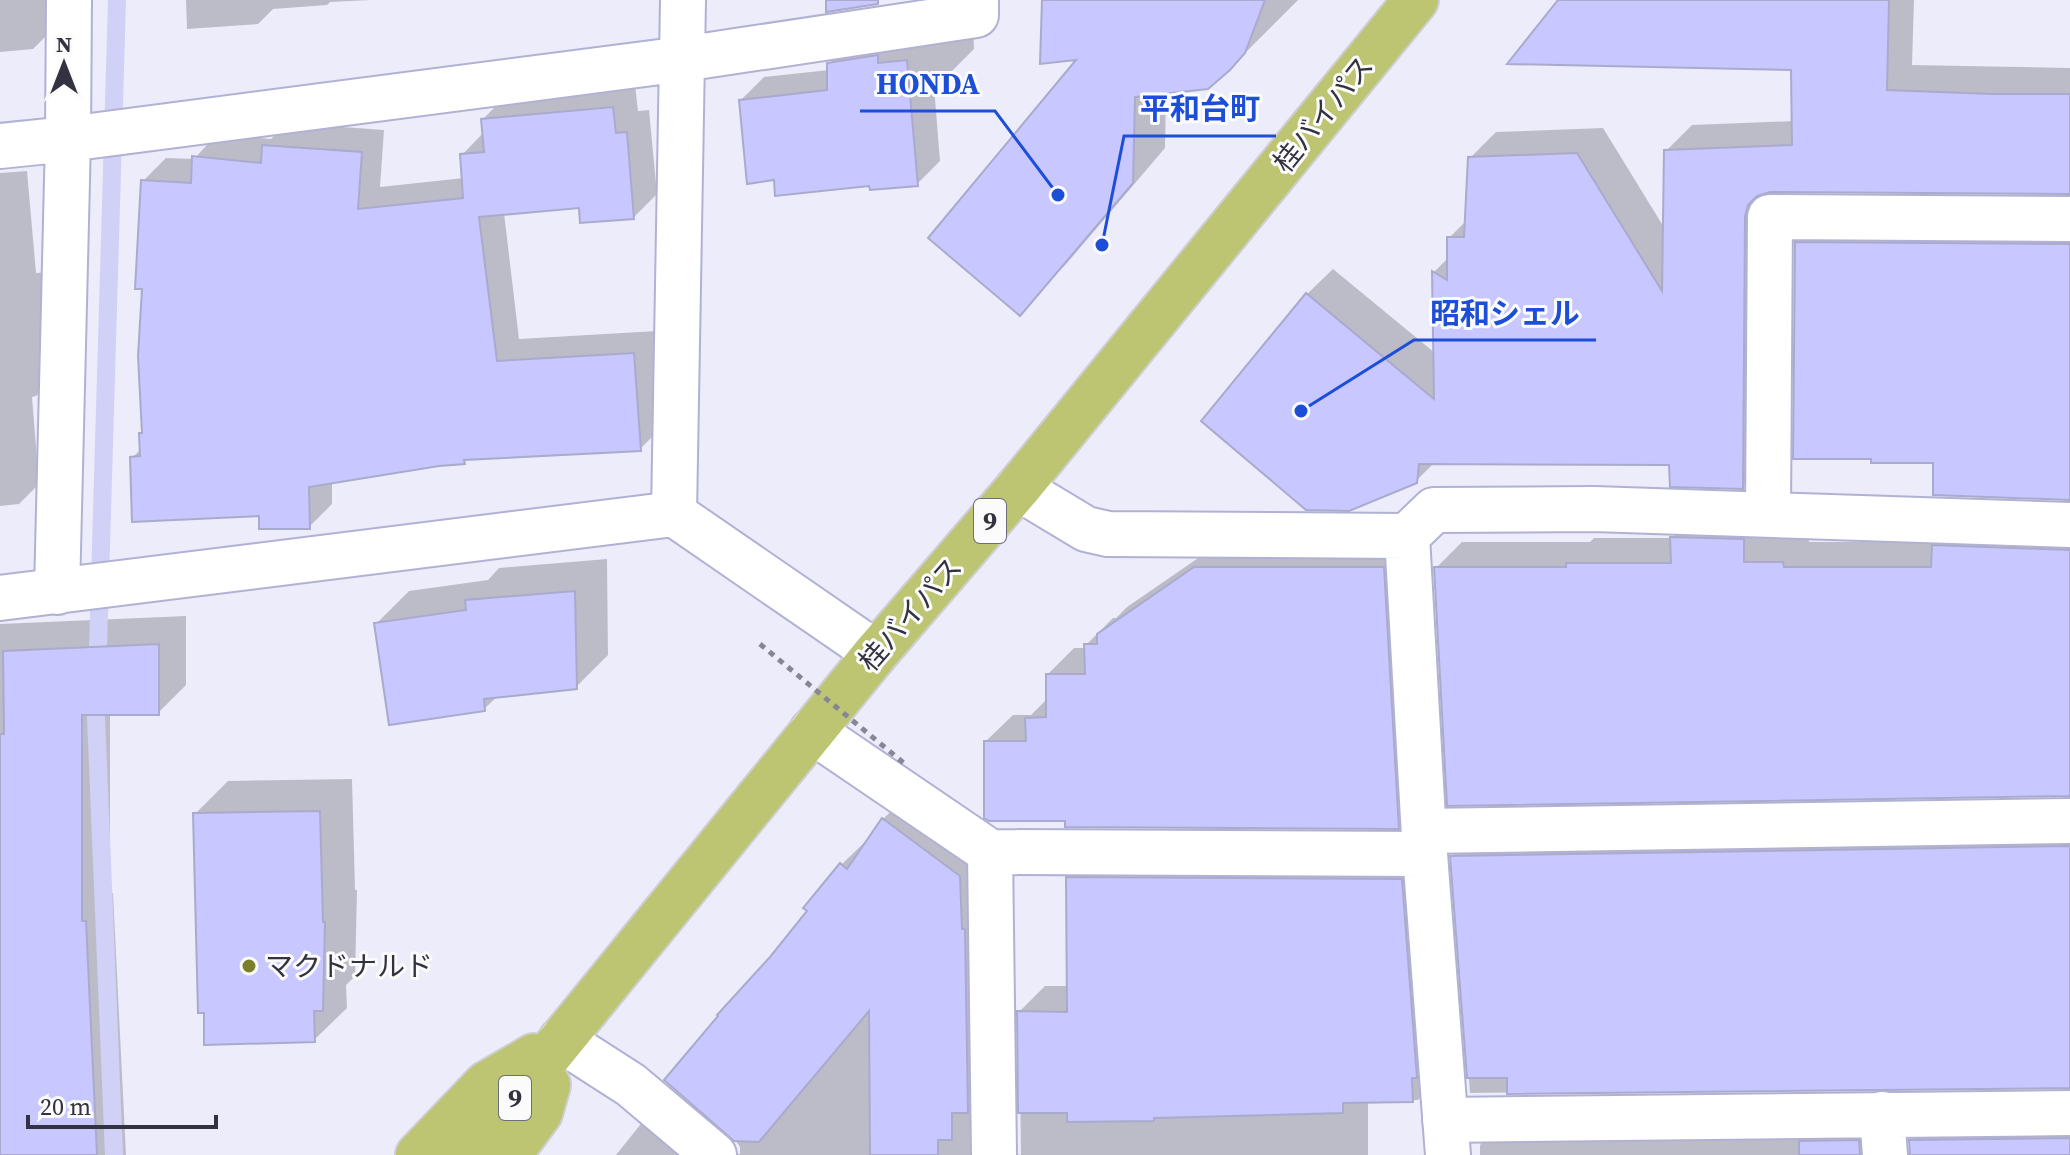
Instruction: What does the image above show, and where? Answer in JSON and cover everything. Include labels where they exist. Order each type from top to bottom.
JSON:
[{"type":"highway","name":"桂バイパス","points":[[468,1155],[876,653],[1018,488],[1416,0]]},
{"type":"highway","points":[[418,1155],[486,1084],[561,1040]]},
{"type":"highway","points":[[509,1155],[540,1113],[561,1040]]},
{"type":"street","points":[[57,592],[69,0]]},
{"type":"street","points":[[674,514],[683,0]]},
{"type":"street","points":[[0,146],[683,59],[976,15],[976,0]]},
{"type":"street","points":[[1768,514],[1770,217],[2070,219]]},
{"type":"street","points":[[1018,488],[1086,529],[1108,534],[1407,536],[1434,510],[1594,509],[2070,525]]},
{"type":"street","points":[[0,598],[674,514],[876,653]]},
{"type":"street","points":[[1407,536],[1424,842],[1447,1137],[1884,1135],[2070,1113]]},
{"type":"street","points":[[812,731],[990,852],[1424,842],[2070,821]]},
{"type":"street","points":[[990,852],[994,1155]]},
{"type":"street","points":[[561,1040],[631,1085],[714,1155]]},
{"type":"path","points":[[760,644],[905,764]]},
{"type":"building","points":[[826,0],[878,0],[878,4],[826,12]]},
{"type":"building","points":[[1042,0],[1265,0],[1245,53],[1208,89],[1135,97],[1133,183],[1020,316],[928,238],[1076,60],[1040,64]]},
{"type":"building","points":[[1558,0],[1889,0],[1887,90],[2070,94],[2070,194],[1770,192],[1757,196],[1748,205],[1745,217],[1743,489],[1670,487],[1669,465],[1419,464],[1417,483],[1349,511],[1306,510],[1201,421],[1306,293],[1434,399],[1432,271],[1447,280],[1447,237],[1464,237],[1468,157],[1577,153],[1662,291],[1664,150],[1792,145],[1791,70],[1507,64]]},
{"type":"building","points":[[878,55],[878,63],[907,60],[918,186],[870,190],[869,186],[775,196],[774,180],[747,184],[739,100],[827,90],[827,63]]},
{"type":"building","points":[[613,107],[616,133],[627,132],[634,219],[580,223],[579,208],[479,217],[497,361],[634,353],[641,451],[464,460],[465,464],[309,487],[310,529],[259,529],[259,516],[132,522],[130,457],[140,456],[139,433],[142,433],[138,356],[142,289],[135,289],[141,180],[191,183],[192,156],[261,163],[262,145],[362,152],[358,209],[463,198],[460,154],[484,152],[481,119]]},
{"type":"building","points":[[1795,242],[2070,244],[2070,500],[1933,495],[1933,463],[1793,459]]},
{"type":"building","points":[[1670,537],[1744,539],[1744,562],[1783,562],[1784,567],[1931,567],[1932,545],[2070,550],[2070,796],[1447,806],[1434,567],[1671,563]]},
{"type":"building","points":[[1194,567],[1384,567],[1399,829],[1065,827],[1065,821],[989,821],[984,818],[984,741],[1026,741],[1025,718],[1046,717],[1046,674],[1085,674],[1084,644],[1097,644],[1097,634]]},
{"type":"building","points":[[575,591],[577,689],[484,699],[485,711],[389,725],[374,623],[466,610],[465,600]]},
{"type":"building","points":[[159,644],[159,715],[82,715],[82,921],[86,921],[97,1155],[0,1155],[0,734],[4,734],[3,651]]},
{"type":"building","points":[[320,811],[325,922],[323,1011],[314,1011],[315,1042],[204,1045],[204,1013],[198,1013],[193,813]]},
{"type":"building","points":[[882,818],[960,876],[962,929],[965,929],[968,1113],[952,1113],[952,1140],[938,1140],[938,1155],[870,1155],[869,1011],[759,1142],[734,1141],[664,1080],[770,957],[807,911],[803,908],[840,863],[847,869]]},
{"type":"building","points":[[2070,846],[2070,1088],[1507,1094],[1507,1078],[1467,1078],[1450,856]]},
{"type":"building","points":[[1066,877],[1402,879],[1417,1078],[1412,1078],[1413,1102],[1343,1103],[1343,1113],[1154,1118],[1154,1121],[1067,1122],[1067,1113],[1018,1113],[1017,1011],[1067,1012]]},
{"type":"building","points":[[2070,1138],[2070,1155],[1910,1155],[1909,1140]]},
{"type":"building","points":[[1859,1140],[1860,1155],[1799,1155],[1799,1141]]},
{"type":"waterway","points":[[114,1155],[96,717],[117,0]]},
{"type":"place","name":"HONDA","points":[[1058,195]]},
{"type":"place","name":"平和台町","points":[[1102,245]]},
{"type":"place","name":"昭和シェル","points":[[1301,411]]},
{"type":"place","name":"マクドナルド","points":[[249,966]]}]
